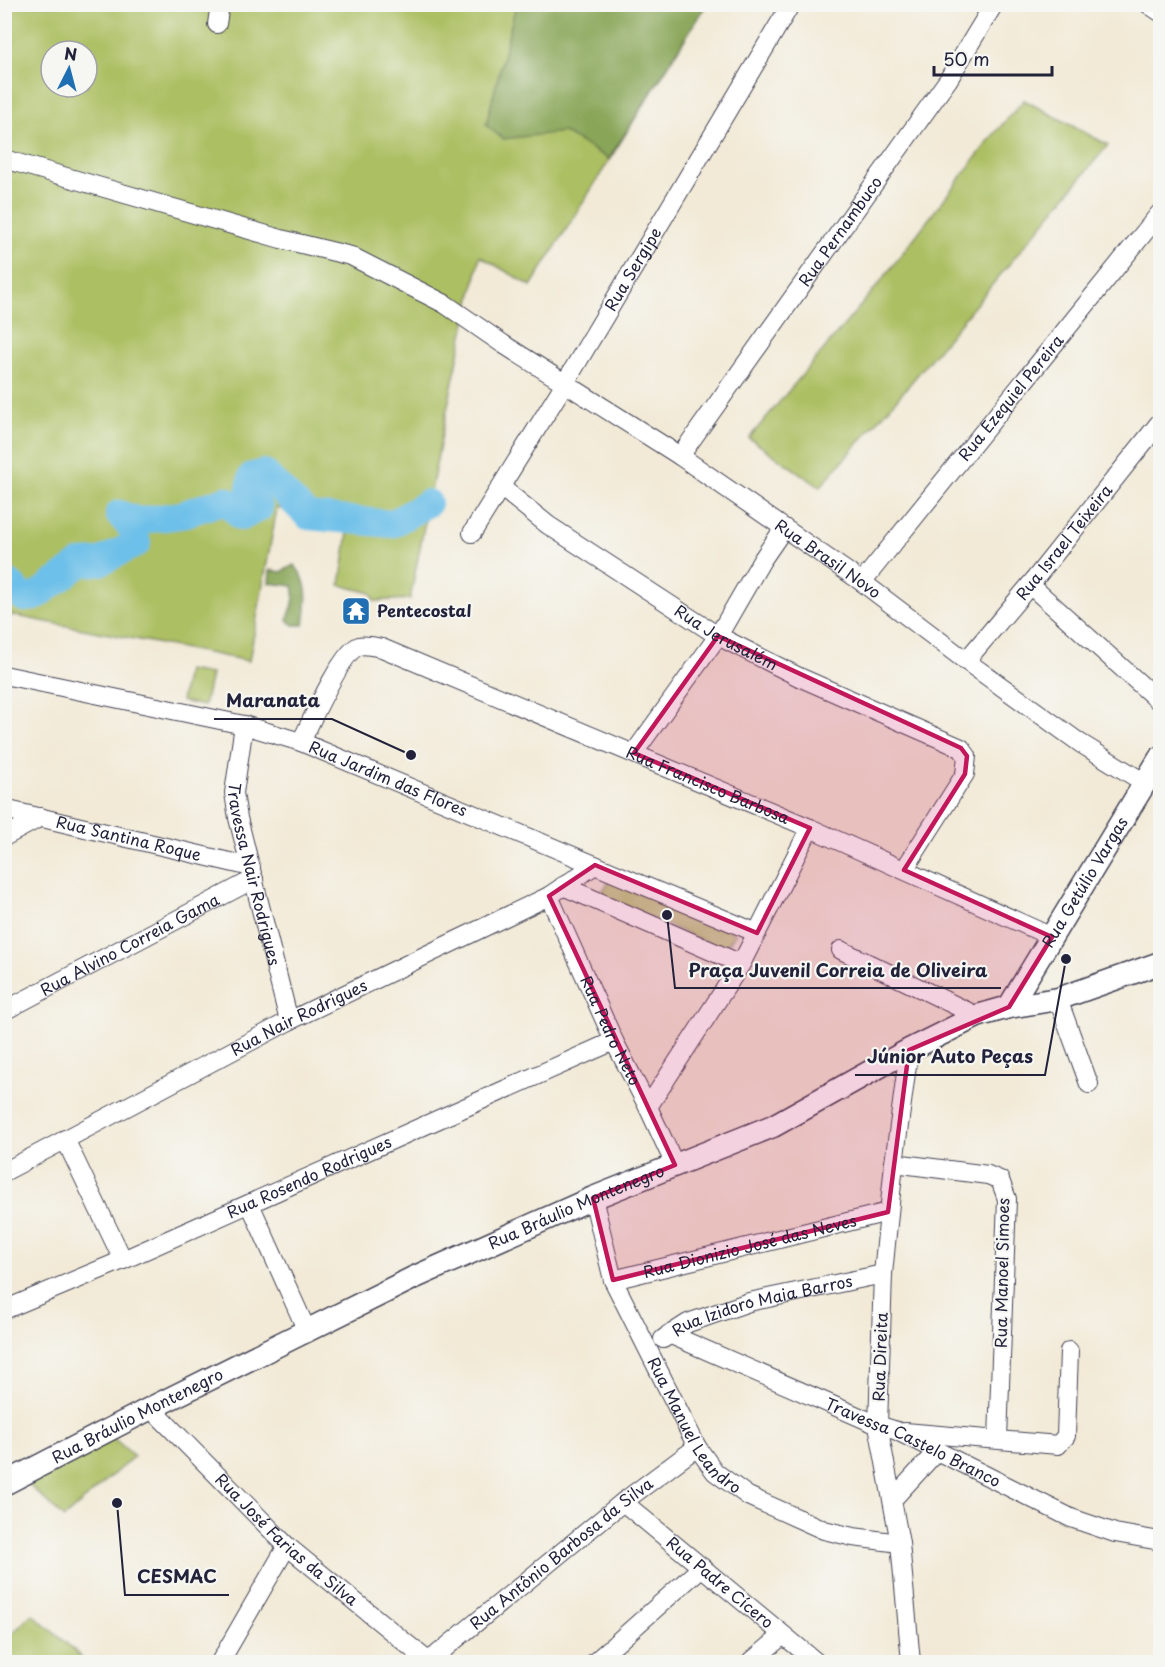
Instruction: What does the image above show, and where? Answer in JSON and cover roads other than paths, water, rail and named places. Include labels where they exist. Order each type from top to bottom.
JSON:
[{"type":"street","points":[[217,24],[220,4]]},
{"type":"street","name":"Rua Sergipe","points":[[472,533],[565,383],[791,4]]},
{"type":"street","name":"Rua Pernambuco","points":[[680,456],[948,80],[994,4]]},
{"type":"street","points":[[1148,4],[1161,12]]},
{"type":"street","name":"Rua Brasil Novo","points":[[4,159],[281,239],[351,256],[445,304],[503,344],[680,456],[862,582],[1080,743],[1145,783]]},
{"type":"street","name":"Rua Ezequiel Pereira","points":[[862,582],[1161,213]]},
{"type":"street","name":"Rua Israel Teixeira","points":[[966,661],[1161,422]]},
{"type":"street","name":"Rua Jerusalém","points":[[501,488],[548,525],[718,636],[800,677],[961,748],[967,756],[965,774],[904,870]]},
{"type":"street","points":[[634,753],[718,636],[762,560],[784,528]]},
{"type":"street","points":[[1030,585],[1161,702]]},
{"type":"street","name":"Rua Francisco Barbosa","points":[[301,742],[338,669],[352,650],[360,645],[382,648],[810,828],[1052,937]]},
{"type":"street","name":"Rua Jardim das Flores","points":[[4,675],[244,724],[301,742],[757,933]]},
{"type":"street","name":"Travessa Nair Rodrigues","points":[[244,724],[234,793],[238,818],[289,1022]]},
{"type":"street","name":"Rua Getúlio Vargas","points":[[1009,1006],[1161,758]]},
{"type":"street","name":"Rua Santina Roque","points":[[4,809],[253,873]]},
{"type":"street","points":[[4,837],[40,817]]},
{"type":"street","points":[[648,1107],[741,964],[810,828]]},
{"type":"street","name":"Rua Nair Rodrigues","points":[[4,1172],[289,1022],[556,891],[595,866]]},
{"type":"street","name":"Rua Alvino Correia Gama","points":[[4,1011],[253,873]]},
{"type":"street","points":[[556,891],[741,964]]},
{"type":"street","name":"Rua Pedro Neto","points":[[556,891],[614,1041],[675,1165]]},
{"type":"street","points":[[841,951],[977,1016]]},
{"type":"street","name":"Rua Bráulio Montenegro","points":[[4,1484],[413,1278],[593,1198],[773,1126],[909,1050],[977,1016],[1009,1006],[1058,999],[1161,963]]},
{"type":"street","points":[[1058,999],[1089,1084]]},
{"type":"street","name":"Rua Rosendo Rodrigues","points":[[4,1310],[250,1204],[614,1041]]},
{"type":"street","name":"Rua Direita","points":[[909,1050],[888,1212],[883,1274],[878,1425],[900,1543],[911,1662]]},
{"type":"street","points":[[64,1139],[123,1260]]},
{"type":"street","name":"Rua Manoel Simoes","points":[[894,1163],[988,1175],[1000,1180],[1007,1199],[998,1439]]},
{"type":"street","name":"Rua Manuel Leandro","points":[[593,1198],[613,1280],[697,1447],[715,1472],[748,1496],[824,1530],[853,1537],[900,1543]]},
{"type":"street","points":[[250,1204],[307,1331]]},
{"type":"street","name":"Rua Dionizio José das Neves","points":[[613,1280],[888,1212]]},
{"type":"street","name":"Rua Izidoro Maia Barros","points":[[650,1350],[669,1334],[688,1323],[749,1302],[883,1274]]},
{"type":"street","name":"Travessa Castelo Branco","points":[[669,1334],[878,1425],[897,1431],[1071,1518],[1115,1533],[1161,1541]]},
{"type":"street","points":[[897,1431],[1058,1445],[1066,1436],[1069,1351]]},
{"type":"street","name":"Rua José Farias da Silva","points":[[151,1408],[286,1545],[429,1662]]},
{"type":"street","name":"Rua Antônio Barbosa da Silva","points":[[429,1662],[623,1502],[697,1447]]},
{"type":"street","points":[[893,1500],[936,1452]]},
{"type":"street","name":"Rua Padre Cícero","points":[[623,1502],[816,1662]]},
{"type":"street","points":[[220,1662],[286,1545]]},
{"type":"street","points":[[595,1662],[702,1567]]},
{"type":"street","points":[[754,1662],[783,1635]]},
{"type":"waterway","points":[[4,581],[8,582],[24,598],[35,597],[81,563],[100,562],[137,543],[132,528],[119,514],[138,521],[181,515],[225,500],[242,517],[259,508],[249,495],[252,476],[264,473],[308,516],[392,524],[428,503]]},
{"type":"place","name":"Pentecostal","points":[[356,611]]},
{"type":"place","name":"Maranata","points":[[411,755]]},
{"type":"place","name":"Praça Juvenil Correia de Oliveira","points":[[667,915]]},
{"type":"place","name":"Júnior Auto Peças","points":[[1066,959]]},
{"type":"place","name":"CESMAC","points":[[117,1503]]}]
